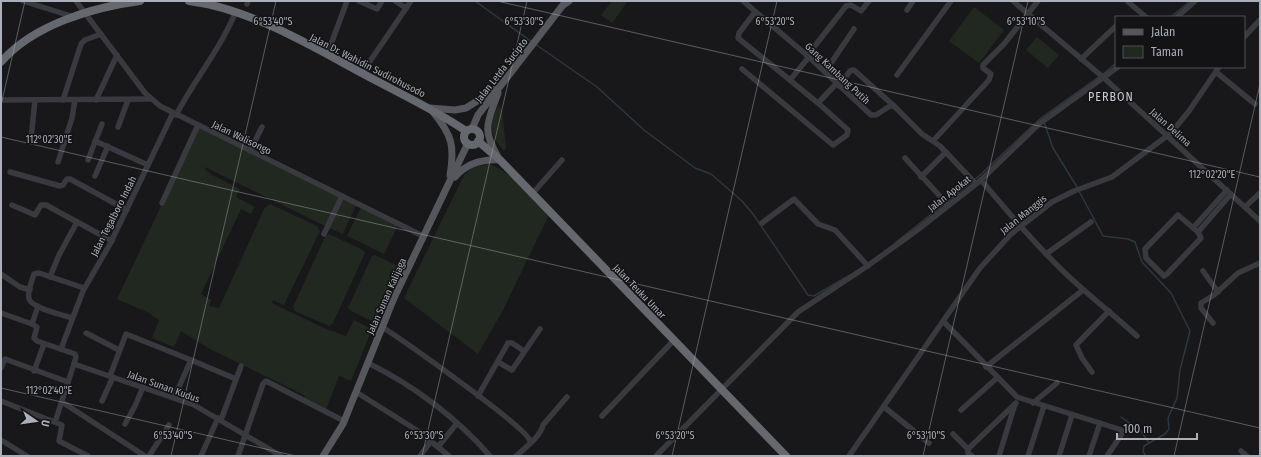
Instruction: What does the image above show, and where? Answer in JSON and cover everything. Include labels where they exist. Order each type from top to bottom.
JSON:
[{"type":"highway","points":[[1,62],[11,51],[27,40],[74,17],[85,13],[140,1]]},
{"type":"highway","name":"Jalan Dr. Wahidin Sudirohusodo","points":[[189,1],[217,5],[236,11],[328,55],[469,130]]},
{"type":"highway","points":[[469,130],[478,133],[478,141],[474,144],[468,144],[464,138],[469,130]]},
{"type":"highway","name":"Jalan Teuku Umar","points":[[478,141],[500,160],[786,456]]},
{"type":"main road","name":"Jalan Letda Sucipto","points":[[469,130],[478,115],[566,2]]},
{"type":"main road","points":[[429,108],[455,110],[466,108],[500,87]]},
{"type":"main road","points":[[448,186],[466,167],[483,160],[500,160],[490,142],[487,124],[500,87]]},
{"type":"main road","points":[[429,108],[444,126],[452,142],[453,156],[448,186]]},
{"type":"main road","name":"Jalan Sunan Kalijaga","points":[[323,456],[344,421],[382,327],[423,236],[468,144]]},
{"type":"street","points":[[24,1],[74,17]]},
{"type":"street","name":"Jalan Walisongo","points":[[76,1],[151,99],[175,114],[423,236]]},
{"type":"street","points":[[328,55],[347,1]]},
{"type":"street","points":[[359,1],[377,9],[382,1]]},
{"type":"street","points":[[395,1],[406,8]]},
{"type":"street","points":[[362,73],[411,1]]},
{"type":"street","name":"Gang Kambang Putih","points":[[743,1],[825,72],[837,85],[872,116],[890,106],[895,107]]},
{"type":"street","points":[[790,80],[848,4],[861,11],[869,1]]},
{"type":"street","points":[[907,10],[913,1]]},
{"type":"street","points":[[897,75],[951,1]]},
{"type":"street","name":"Jalan Delima","points":[[1013,1],[1101,76],[1260,221]]},
{"type":"street","points":[[932,141],[989,80],[991,74],[983,68],[983,65],[1004,44],[1038,1]]},
{"type":"street","points":[[1178,16],[1189,3],[1196,1]]},
{"type":"street","points":[[1128,2],[1145,16]]},
{"type":"street","name":"Jalan Tegalboro Indah","points":[[61,349],[84,288],[112,241],[148,165],[175,114],[224,38],[236,11]]},
{"type":"street","points":[[742,69],[828,143],[834,145],[847,135],[848,130],[818,103],[738,38],[739,33],[756,12]]},
{"type":"street","points":[[1245,36],[1260,20]]},
{"type":"street","points":[[1081,59],[1115,27]]},
{"type":"street","points":[[825,72],[854,29]]},
{"type":"street","points":[[63,100],[81,44],[85,40],[101,34]]},
{"type":"street","points":[[96,100],[117,55]]},
{"type":"street","name":"Jalan Apokat","points":[[656,456],[722,390],[771,337],[798,312],[867,264],[973,181],[981,180],[1039,124],[1101,76],[1116,68]]},
{"type":"street","points":[[1218,69],[1255,104]]},
{"type":"street","name":"Jalan Manggis","points":[[849,456],[984,263],[1020,226],[1052,202],[1070,192],[1112,177],[1168,136],[1190,111],[1218,69]]},
{"type":"street","points":[[818,103],[850,71],[854,70],[919,131],[946,152],[973,181]]},
{"type":"street","points":[[1,100],[151,99]]},
{"type":"street","points":[[31,139],[35,100]]},
{"type":"street","points":[[58,162],[72,118],[75,100]]},
{"type":"street","points":[[118,127],[128,100]]},
{"type":"street","points":[[88,160],[102,124]]},
{"type":"street","points":[[162,203],[198,125]]},
{"type":"street","points":[[250,151],[262,127]]},
{"type":"street","points":[[95,140],[148,165]]},
{"type":"street","points":[[95,176],[108,146]]},
{"type":"street","points":[[921,177],[946,152]]},
{"type":"street","points":[[905,158],[946,203]]},
{"type":"street","points":[[532,194],[562,160]]},
{"type":"street","points":[[10,172],[60,186],[70,178],[127,210]]},
{"type":"street","points":[[981,180],[1046,254],[1083,290],[1137,336]]},
{"type":"street","points":[[1195,230],[1229,192]]},
{"type":"street","points":[[1245,207],[1260,193]]},
{"type":"street","points":[[324,234],[342,196]]},
{"type":"street","points":[[762,223],[792,199],[819,225],[833,229],[867,264]]},
{"type":"street","points":[[12,205],[36,215],[41,205],[44,205],[112,241]]},
{"type":"street","points":[[1176,216],[1181,216],[1195,230],[1201,236],[1200,240],[1166,275],[1161,274],[1146,258],[1144,251],[1147,244],[1176,216]]},
{"type":"street","points":[[50,277],[59,255],[77,222]]},
{"type":"street","points":[[1046,254],[1091,222]]},
{"type":"street","points":[[1213,323],[1201,308],[1200,304],[1218,292],[1238,273],[1260,263]]},
{"type":"street","points":[[1203,271],[1218,292]]},
{"type":"street","points":[[72,318],[38,306],[29,299],[35,273],[84,288]]},
{"type":"street","points":[[1,274],[22,288],[30,290]]},
{"type":"street","points":[[986,367],[1083,290]]},
{"type":"street","points":[[32,324],[38,306]]},
{"type":"street","points":[[1092,372],[1076,348],[1077,343],[1109,311]]},
{"type":"street","points":[[1,313],[37,327],[35,340],[76,355],[55,422]]},
{"type":"street","points":[[944,322],[1016,400],[1044,406],[1100,423],[1127,428],[1108,456]]},
{"type":"street","points":[[382,327],[478,396],[525,433],[530,441]]},
{"type":"street","points":[[498,362],[512,370],[540,329]]},
{"type":"street","points":[[86,333],[119,350]]},
{"type":"street","points":[[102,402],[124,336],[127,334],[236,379]]},
{"type":"street","points":[[602,416],[674,340]]},
{"type":"street","points":[[478,396],[509,343],[512,343],[524,351]]},
{"type":"street","points":[[34,371],[44,344]]},
{"type":"street","points":[[1,368],[3,358],[34,371],[68,382]]},
{"type":"street","points":[[174,398],[190,360]]},
{"type":"street","points":[[368,363],[399,379],[457,424],[490,456]]},
{"type":"street","name":"Jalan Sunan Kudus","points":[[74,364],[194,405],[246,434],[281,456]]},
{"type":"street","points":[[201,456],[219,419],[241,366]]},
{"type":"street","points":[[961,410],[997,378]]},
{"type":"street","points":[[238,456],[265,381],[344,421]]},
{"type":"street","points":[[1033,403],[1058,383]]},
{"type":"street","points":[[125,424],[143,387]]},
{"type":"street","points":[[356,392],[418,431],[449,456]]},
{"type":"street","points":[[516,456],[542,429],[543,424],[567,397]]},
{"type":"street","points":[[968,449],[1016,400]]},
{"type":"street","points":[[998,456],[1016,400]]},
{"type":"street","points":[[1,401],[63,426],[59,439],[60,442],[88,456]]},
{"type":"street","points":[[62,402],[145,456]]},
{"type":"street","points":[[1028,456],[1044,406]]},
{"type":"street","points":[[884,407],[929,443]]},
{"type":"street","points":[[1058,456],[1072,415]]},
{"type":"street","points":[[1090,456],[1100,423]]},
{"type":"street","points":[[438,447],[457,424]]},
{"type":"street","points":[[149,456],[168,425]]},
{"type":"street","points":[[953,434],[968,449],[968,453],[972,456]]},
{"type":"street","points":[[1,440],[27,456]]},
{"type":"street","points":[[420,456],[431,441]]},
{"type":"street","points":[[521,451],[526,456]]},
{"type":"street","points":[[1242,451],[1247,456]]},
{"type":"green space","points":[[612,1],[628,1],[612,23],[601,15]]},
{"type":"green space","points":[[974,7],[1004,30],[979,63],[949,41]]},
{"type":"green space","points":[[1037,37],[1059,55],[1048,68],[1026,50]]},
{"type":"green space","points":[[499,105],[502,110],[506,147],[504,151],[495,139],[492,129],[493,118]]},
{"type":"green space","points":[[198,128],[339,197],[325,226],[205,167],[210,174],[240,189],[236,197],[255,207],[251,214],[241,209],[201,294],[211,300],[209,306],[219,308],[264,209],[270,204],[317,226],[320,231],[284,305],[273,300],[272,303],[326,329],[346,336],[354,320],[372,329],[351,381],[339,376],[326,410],[304,399],[305,396],[294,390],[210,349],[181,331],[174,347],[152,338],[159,320],[147,312],[117,299]]},
{"type":"green space","points":[[487,164],[495,166],[512,178],[549,215],[502,312],[478,354],[404,298],[464,175],[472,168]]},
{"type":"green space","points":[[342,199],[356,205],[343,234],[329,228]]},
{"type":"green space","points":[[361,207],[398,225],[384,254],[347,236]]},
{"type":"green space","points":[[329,234],[363,250],[365,253],[333,323],[329,326],[295,311],[293,307],[325,237]]},
{"type":"green space","points":[[375,255],[398,266],[374,322],[351,311],[348,308],[372,256]]},
{"type":"waterway","points":[[475,1],[532,42]]},
{"type":"waterway","points":[[1172,16],[1190,1]]},
{"type":"waterway","points":[[535,44],[597,87],[644,130],[695,168],[711,174],[742,201],[753,214],[808,295],[814,296],[850,275]]},
{"type":"waterway","points":[[1103,74],[1115,64]]},
{"type":"waterway","points":[[947,202],[979,176],[1041,118],[1100,76]]},
{"type":"waterway","points":[[1044,122],[1053,148],[1077,187]]},
{"type":"waterway","points":[[1079,191],[1103,236],[1128,239],[1135,242],[1142,262],[1171,293],[1190,331],[1180,370],[1177,398],[1168,418],[1169,429],[1165,434],[1144,446],[1143,452],[1146,456]]},
{"type":"waterway","points":[[895,243],[944,204]]},
{"type":"waterway","points":[[1121,417],[1141,431],[1149,443]]},
{"type":"district","name":"PERBON","points":[[1111,97]]}]
